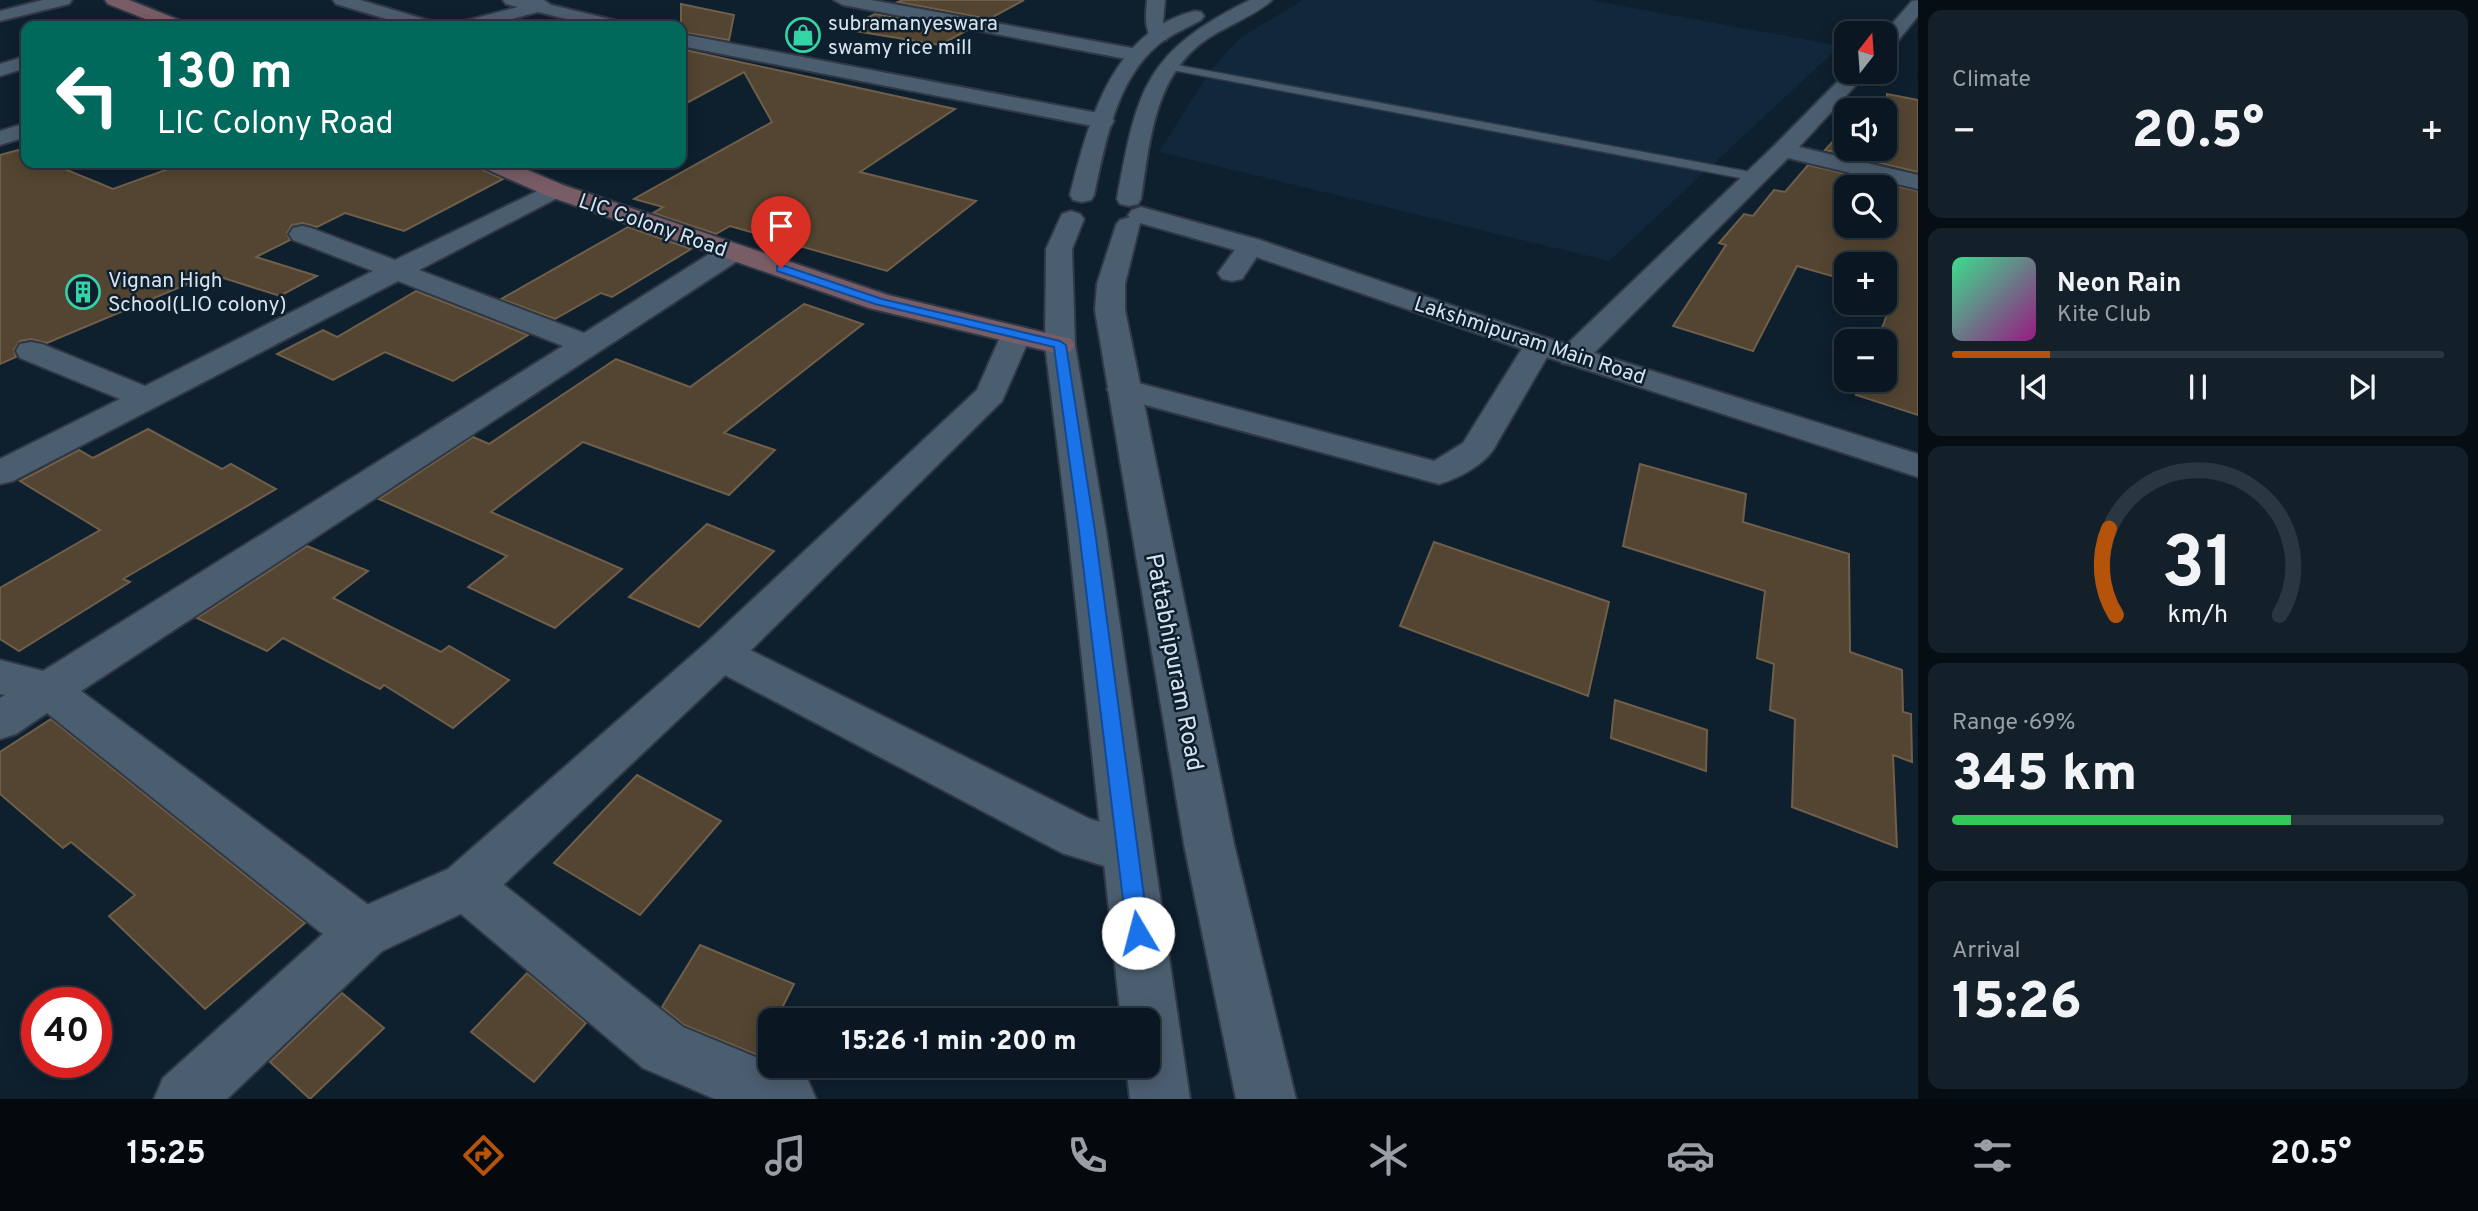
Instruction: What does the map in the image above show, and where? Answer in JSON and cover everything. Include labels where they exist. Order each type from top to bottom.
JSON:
[{"type":"main road","points":[[126,1],[167,21]]},
{"type":"main road","name":"LIC Colony Road","points":[[503,168],[554,190],[879,302],[1060,345]]},
{"type":"street","points":[[0,16],[63,0]]},
{"type":"street","points":[[342,0],[411,21]]},
{"type":"street","points":[[512,0],[595,21]]},
{"type":"street","points":[[485,21],[558,0]]},
{"type":"street","points":[[843,0],[1137,55]]},
{"type":"street","points":[[1136,0],[1156,2],[1154,22],[1159,36]]},
{"type":"street","name":"Pattabhipuram Road","points":[[1224,0],[1159,36],[1137,55],[1118,85],[1103,121],[1110,310],[1209,844],[1266,1099]]},
{"type":"street","name":"Pattabhipuram Road","points":[[1160,1099],[1087,531],[1060,345],[1059,249],[1107,215],[1141,127],[1151,93],[1166,66],[1186,44],[1263,0]]},
{"type":"street","points":[[1894,2],[1917,6]]},
{"type":"street","points":[[1897,30],[1917,6]]},
{"type":"street","points":[[686,41],[1103,121]]},
{"type":"street","points":[[0,70],[21,64]]},
{"type":"street","points":[[1573,356],[1756,177],[1846,84]]},
{"type":"street","points":[[0,138],[21,132]]},
{"type":"street","points":[[1783,150],[1918,183]]},
{"type":"street","points":[[0,473],[554,190]]},
{"type":"street","name":"Lakshmipuram Main Road","points":[[1107,215],[1251,246],[1539,345],[1918,466]]},
{"type":"street","points":[[302,234],[587,345]]},
{"type":"street","points":[[1232,273],[1251,246]]},
{"type":"street","points":[[0,721],[732,252]]},
{"type":"street","points":[[184,1099],[363,933],[466,886],[721,654],[991,394],[1017,335]]},
{"type":"street","points":[[1123,389],[1439,473],[1476,450],[1539,345]]},
{"type":"street","points":[[31,351],[147,398]]},
{"type":"street","points":[[721,654],[1080,838],[1127,850]]},
{"type":"street","points":[[0,677],[47,689],[363,933]]},
{"type":"street","points":[[466,886],[663,1048],[786,1099]]},
{"type":"lane","points":[[1166,66],[1756,177]]},
{"type":"shaded area","points":[[1303,0],[1590,0],[1834,45],[1834,52],[1609,261],[1159,152],[1212,68],[1240,38]]},
{"type":"building","points":[[1024,0],[989,19],[898,2]]},
{"type":"building","points":[[681,4],[734,15],[729,40],[686,33],[686,21],[681,21]]},
{"type":"building","points":[[875,14],[966,31],[940,45],[843,29]]},
{"type":"building","points":[[686,50],[955,109],[860,172],[976,201],[887,271],[730,226],[716,234],[653,213],[663,207],[634,199],[772,122],[744,72],[686,103]]},
{"type":"building","points":[[1887,94],[1918,100],[1918,172],[1872,161],[1897,161],[1897,98],[1887,98]]},
{"type":"building","points":[[1834,140],[1834,152],[1825,150]]},
{"type":"building","name":"Vignan High School(LIO colony)","points":[[18,150],[21,151],[21,168],[62,168],[113,189],[171,168],[481,168],[503,179],[404,231],[345,213],[317,227],[303,223],[292,225],[287,233],[290,240],[256,257],[317,276],[280,296],[211,274],[47,343],[31,339],[20,341],[14,350],[16,357],[0,364],[0,155]]},
{"type":"building","points":[[1808,165],[1850,175],[1834,175],[1834,238],[1897,238],[1897,186],[1918,191],[1918,415],[1856,395],[1857,392],[1897,392],[1897,329],[1882,329],[1887,315],[1897,315],[1897,252],[1834,252],[1834,277],[1797,266],[1753,351],[1673,326],[1726,245],[1719,243],[1744,214],[1753,216],[1774,190],[1785,192]]},
{"type":"building","points":[[628,227],[691,249],[612,297],[601,293],[555,319],[501,299]]},
{"type":"building","points":[[416,291],[528,335],[453,381],[385,352],[333,380],[277,354],[323,330],[337,337]]},
{"type":"building","points":[[804,304],[863,324],[724,433],[775,450],[729,495],[583,442],[491,512],[622,569],[555,628],[468,587],[507,556],[379,499],[473,437],[489,444],[616,359],[690,387]]},
{"type":"building","points":[[148,429],[222,469],[231,464],[276,489],[123,579],[130,582],[19,651],[0,639],[0,588],[100,530],[20,481],[79,450],[93,458]]},
{"type":"building","points":[[1640,464],[1746,494],[1743,522],[1849,554],[1850,652],[1902,670],[1903,712],[1911,714],[1912,762],[1893,755],[1897,847],[1792,807],[1795,719],[1770,710],[1774,664],[1757,658],[1765,591],[1623,546]]},
{"type":"building","points":[[707,524],[774,551],[699,627],[629,597]]},
{"type":"building","points":[[1434,542],[1609,602],[1588,696],[1400,626]]},
{"type":"building","points":[[307,546],[368,571],[333,598],[441,652],[449,646],[509,680],[453,728],[384,685],[380,689],[283,638],[267,651],[197,618]]},
{"type":"building","points":[[1615,700],[1707,730],[1706,771],[1611,738]]},
{"type":"building","points":[[51,719],[305,923],[205,1009],[109,916],[135,895],[71,842],[63,848],[0,794],[0,752]]},
{"type":"building","points":[[637,775],[721,821],[640,915],[554,863]]},
{"type":"building","points":[[700,945],[794,984],[782,1008],[758,1008],[757,1055],[684,1025],[662,1007]]},
{"type":"building","points":[[527,973],[586,1023],[534,1082],[471,1032]]},
{"type":"building","points":[[342,993],[384,1028],[310,1099],[270,1062]]},
{"type":"place","name":"subramanyeswara swamy rice mill","points":[[803,35]]},
{"type":"place","name":"Vignan High School(LIO colony)","points":[[83,292]]},
{"type":"route","points":[[781,268],[879,302],[1060,345],[1087,531],[1138,933]]}]
